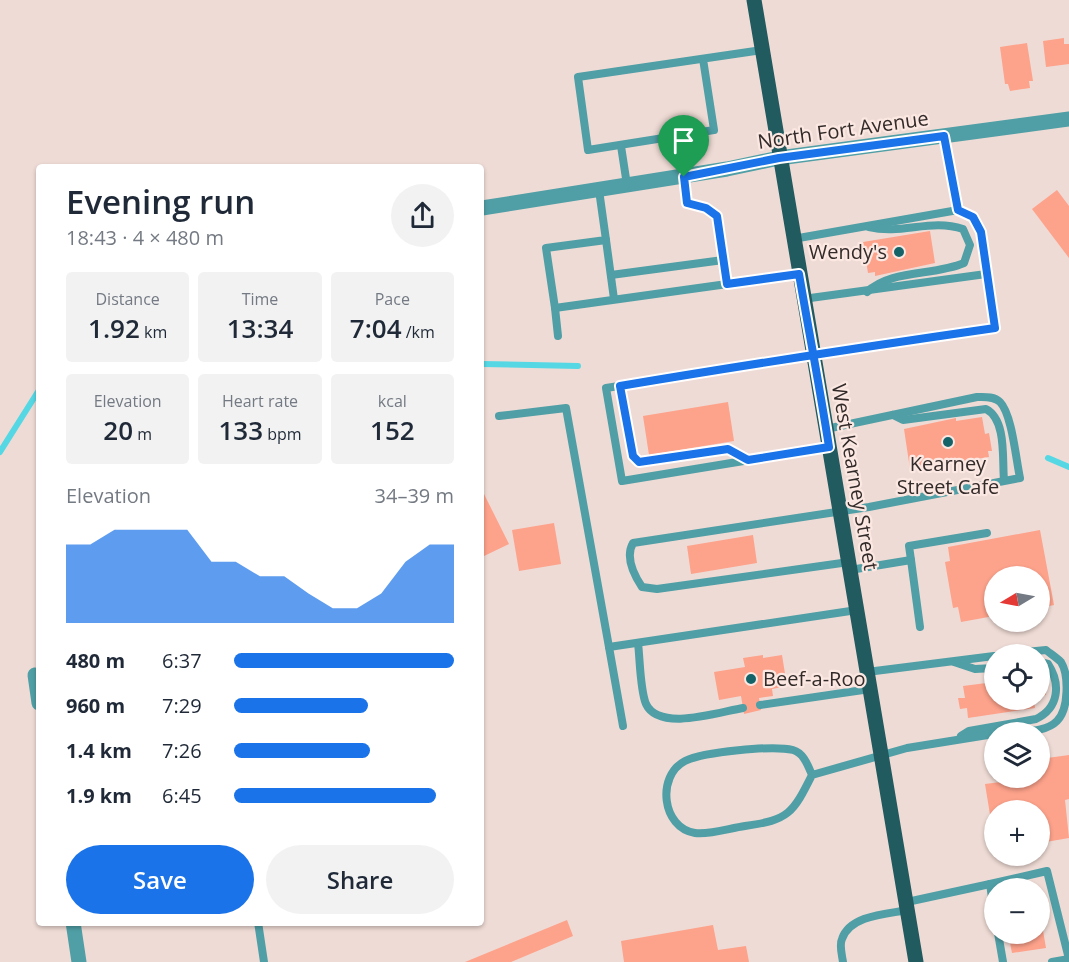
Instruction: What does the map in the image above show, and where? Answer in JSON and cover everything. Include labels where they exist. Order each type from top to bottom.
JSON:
[{"type":"main road","name":"West Kearney Street","points":[[754,0],[803,300],[917,961]]},
{"type":"street","name":"North Fort Avenue","points":[[484,208],[684,177],[779,158],[1069,119]]},
{"type":"street","points":[[35,675],[36,682]]},
{"type":"street","points":[[74,926],[79,962]]},
{"type":"lane","points":[[703,59],[714,130],[588,150],[578,77],[762,50]]},
{"type":"lane","points":[[944,136],[958,210]]},
{"type":"lane","points":[[621,146],[627,185]]},
{"type":"lane","points":[[684,177],[687,203],[706,208],[717,216],[727,284]]},
{"type":"lane","points":[[599,190],[614,299]]},
{"type":"lane","points":[[793,239],[958,210],[973,217],[981,232],[995,328],[813,354],[606,388],[622,481],[829,447]]},
{"type":"lane","points":[[866,226],[887,231],[946,224],[963,229],[970,245],[964,262],[951,268],[877,282],[867,292]]},
{"type":"lane","points":[[558,336],[546,248],[606,240]]},
{"type":"lane","points":[[611,275],[723,260]]},
{"type":"lane","points":[[555,308],[799,274]]},
{"type":"lane","points":[[803,300],[986,274]]},
{"type":"lane","points":[[620,386],[633,456],[639,462],[728,449],[748,460]]},
{"type":"lane","points":[[826,429],[977,397],[991,398],[1000,402],[1007,415],[1020,478],[840,512],[633,543],[630,558],[634,576],[642,587],[657,590],[911,560]]},
{"type":"lane","points":[[499,416],[566,408],[623,726]]},
{"type":"lane","points":[[893,415],[903,420],[986,409],[993,413],[999,426],[1004,480]]},
{"type":"lane","points":[[920,627],[909,546],[987,533]]},
{"type":"lane","points":[[609,647],[857,610]]},
{"type":"lane","points":[[638,643],[646,704],[654,714],[663,719],[687,718],[743,708]]},
{"type":"lane","points":[[1050,654],[1062,664],[1068,687],[1064,711],[1057,722],[1050,725]]},
{"type":"lane","points":[[867,672],[984,657]]},
{"type":"lane","points":[[952,661],[975,669],[984,669]]},
{"type":"lane","points":[[1050,667],[1055,674],[1057,692],[1050,707]]},
{"type":"lane","points":[[760,705],[870,689]]},
{"type":"lane","points":[[958,738],[969,731],[1036,719],[1046,715],[1048,710]]},
{"type":"lane","points":[[812,775],[804,758],[795,750],[772,749],[709,755],[684,762],[675,770],[665,795],[669,813],[679,825],[695,832],[771,823],[794,810],[812,775],[907,748],[984,735]]},
{"type":"lane","points":[[1016,878],[1047,871],[1049,878]]},
{"type":"lane","points":[[1050,883],[1069,959],[1053,962]]},
{"type":"lane","points":[[843,962],[841,940],[848,928],[868,917],[984,886]]},
{"type":"lane","points":[[259,926],[264,962]]},
{"type":"lane","points":[[1000,944],[1003,962]]},
{"type":"building","points":[[1064,38],[1064,44],[1069,44],[1069,64],[1046,67],[1043,41]]},
{"type":"building","points":[[1027,43],[1033,81],[1029,81],[1030,88],[1010,91],[1008,84],[1005,84],[1000,47]]},
{"type":"building","points":[[1057,190],[1069,206],[1069,258],[1032,209]]},
{"type":"building","name":"Wendy's","points":[[930,231],[935,263],[875,276],[875,272],[868,273],[863,242]]},
{"type":"building","points":[[728,402],[734,441],[649,455],[643,416]]},
{"type":"building","name":"Kearney Street Cafe","points":[[982,417],[985,434],[989,433],[992,451],[988,451],[989,457],[910,469],[904,429],[956,418],[956,421]]},
{"type":"building","points":[[484,494],[509,544],[484,556]]},
{"type":"building","points":[[554,523],[561,564],[519,571],[512,530]]},
{"type":"building","points":[[1040,530],[1047,566],[984,566],[984,618],[961,622],[958,607],[953,608],[945,562],[950,561],[948,547]]},
{"type":"building","points":[[753,535],[757,563],[691,574],[687,546]]},
{"type":"building","points":[[1050,584],[1054,605],[1050,606]]},
{"type":"building","name":"Beef-a-Roo","points":[[763,655],[763,658],[782,655],[787,686],[772,689],[773,696],[759,698],[761,710],[744,714],[741,696],[719,700],[714,672],[745,667],[743,658]]},
{"type":"building","points":[[984,683],[984,710],[1022,710],[968,718],[967,708],[960,709],[958,698],[965,698],[963,686]]},
{"type":"building","points":[[1069,755],[1069,799],[1065,800],[1069,838],[1050,841],[1050,800],[988,800],[986,788],[1050,788],[1050,758]]},
{"type":"building","points":[[567,920],[573,936],[511,962],[465,962]]},
{"type":"building","points":[[713,925],[718,950],[746,946],[749,962],[624,962],[621,941]]},
{"type":"building","points":[[1010,944],[1045,944],[1046,948],[1012,953]]},
{"type":"waterway","points":[[484,364],[578,366]]},
{"type":"waterway","points":[[0,452],[36,395]]},
{"type":"waterway","points":[[1048,458],[1069,467]]},
{"type":"place","name":"Wendy's","points":[[899,252]]},
{"type":"place","name":"Kearney Street Cafe","points":[[948,442]]},
{"type":"place","name":"Beef-a-Roo","points":[[751,679]]},
{"type":"route","points":[[684,177],[687,203],[706,208],[717,216],[727,284],[799,274],[813,354],[829,447],[748,460],[728,449],[639,462],[633,456],[620,386],[813,354],[844,349],[995,328],[981,232],[973,217],[958,210],[944,136],[779,158],[684,177]]}]
